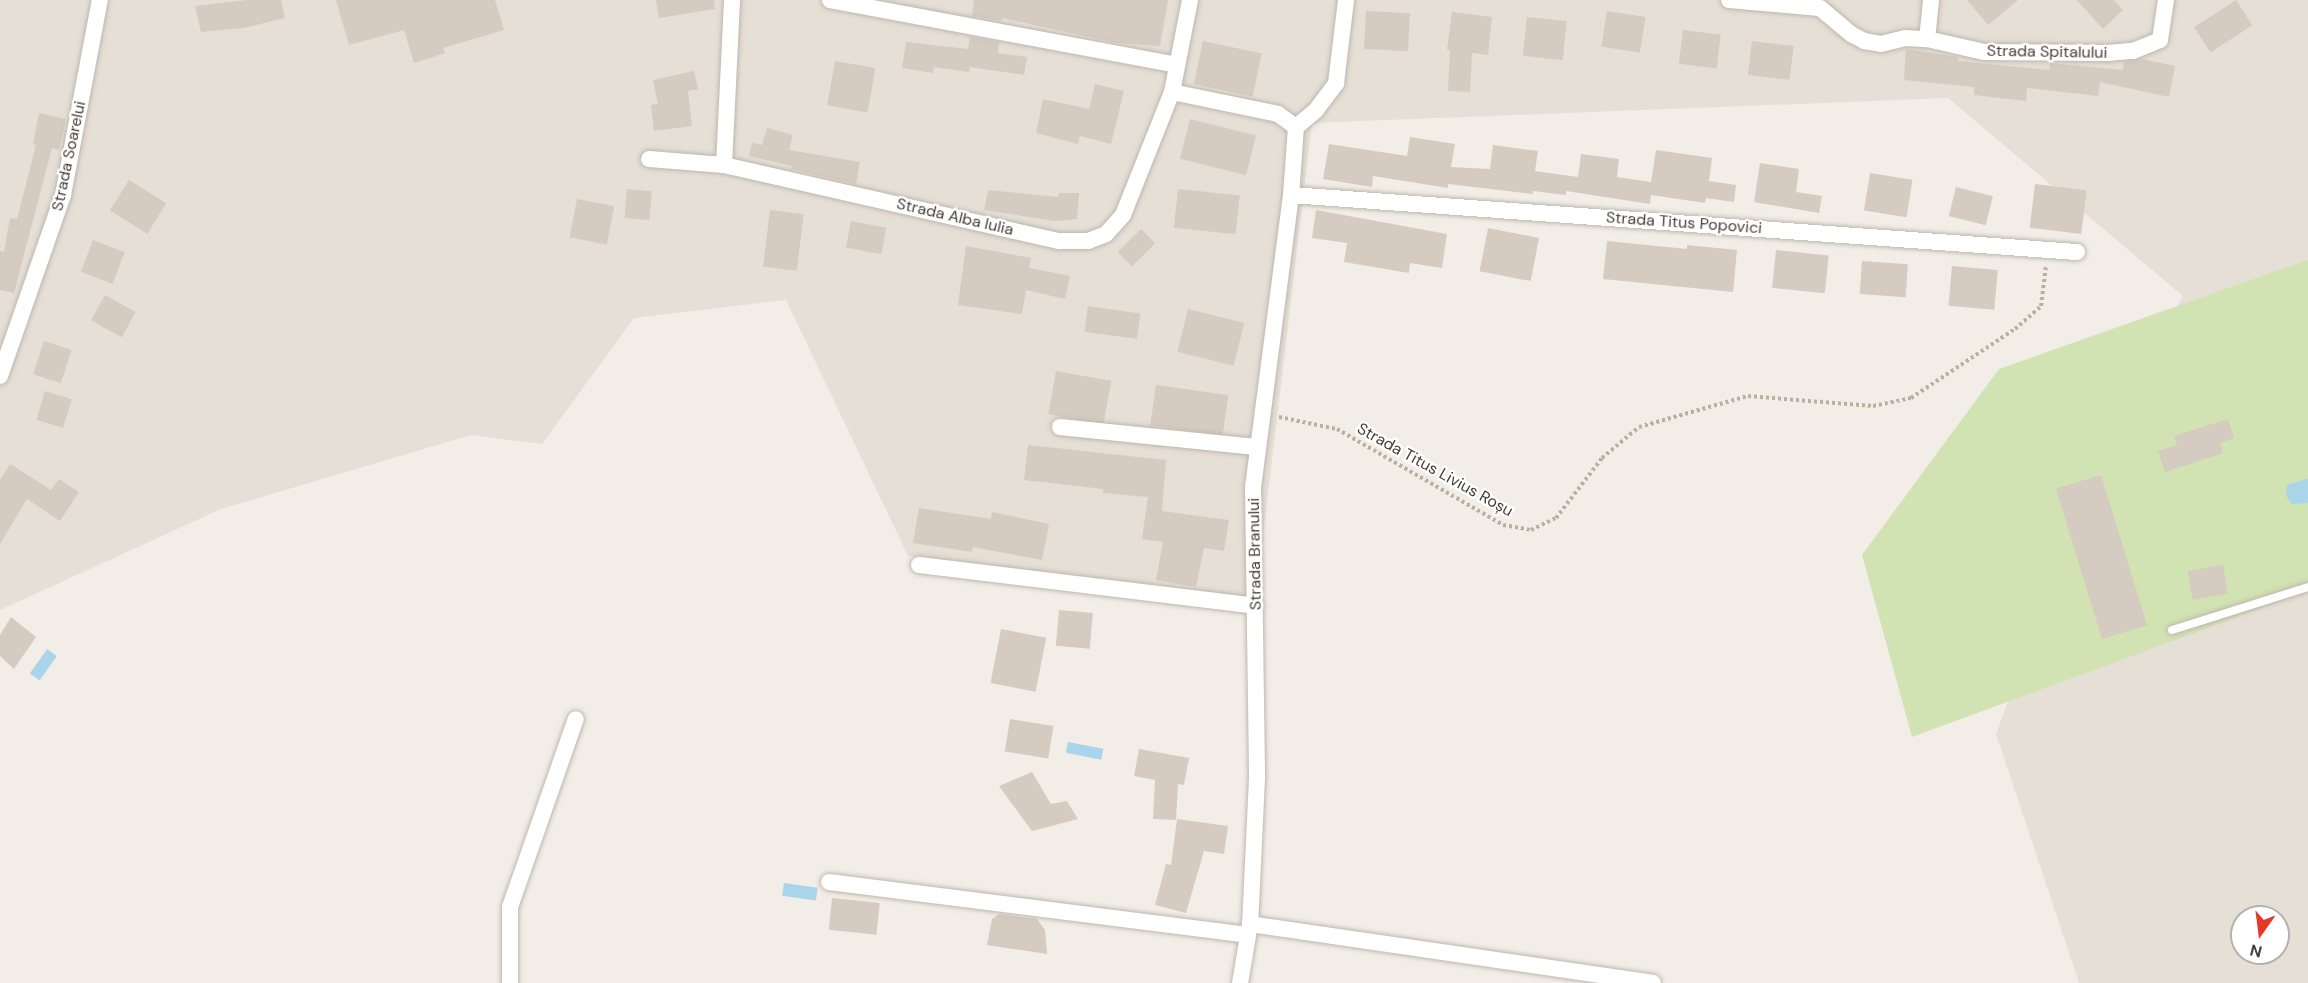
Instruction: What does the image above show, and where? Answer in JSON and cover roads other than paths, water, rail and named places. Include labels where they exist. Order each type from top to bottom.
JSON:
[{"type":"street","name":"Strada Soarelui","points":[[0,376],[63,195],[100,0]]},
{"type":"street","points":[[723,165],[732,0]]},
{"type":"street","points":[[830,0],[1177,64]]},
{"type":"street","points":[[1190,0],[1172,92],[1278,114],[1296,127],[1316,110],[1336,83],[1346,0]]},
{"type":"street","name":"Strada Spitalului","points":[[1729,0],[1820,8],[1851,34],[1864,41],[1881,44],[1905,38],[1927,39],[1984,52],[2108,53],[2133,51],[2160,40],[2166,0]]},
{"type":"street","points":[[1927,39],[1931,0]]},
{"type":"street","name":"Strada Alba Iulia","points":[[649,159],[723,165],[1059,241],[1088,241],[1106,234],[1123,215],[1172,92]]},
{"type":"street","name":"Strada Branului","points":[[1240,983],[1249,930],[1257,757],[1253,486],[1291,195],[1296,127]]},
{"type":"street","name":"Strada Titus Popovici","points":[[1291,195],[2077,252]]},
{"type":"street","points":[[1060,427],[1258,447]]},
{"type":"street","points":[[919,565],[1256,606]]},
{"type":"street","points":[[510,983],[510,907],[576,719]]},
{"type":"street","points":[[830,882],[1249,930],[1653,983]]},
{"type":"lane","points":[[2172,630],[2308,587]]},
{"type":"water","points":[[2308,479],[2308,503],[2292,504],[2287,497],[2286,488],[2289,484]]},
{"type":"water","points":[[47,649],[57,656],[40,680],[30,674]]},
{"type":"water","points":[[1068,742],[1103,749],[1101,760],[1066,753]]},
{"type":"water","points":[[784,883],[818,888],[816,901],[782,896]]}]
